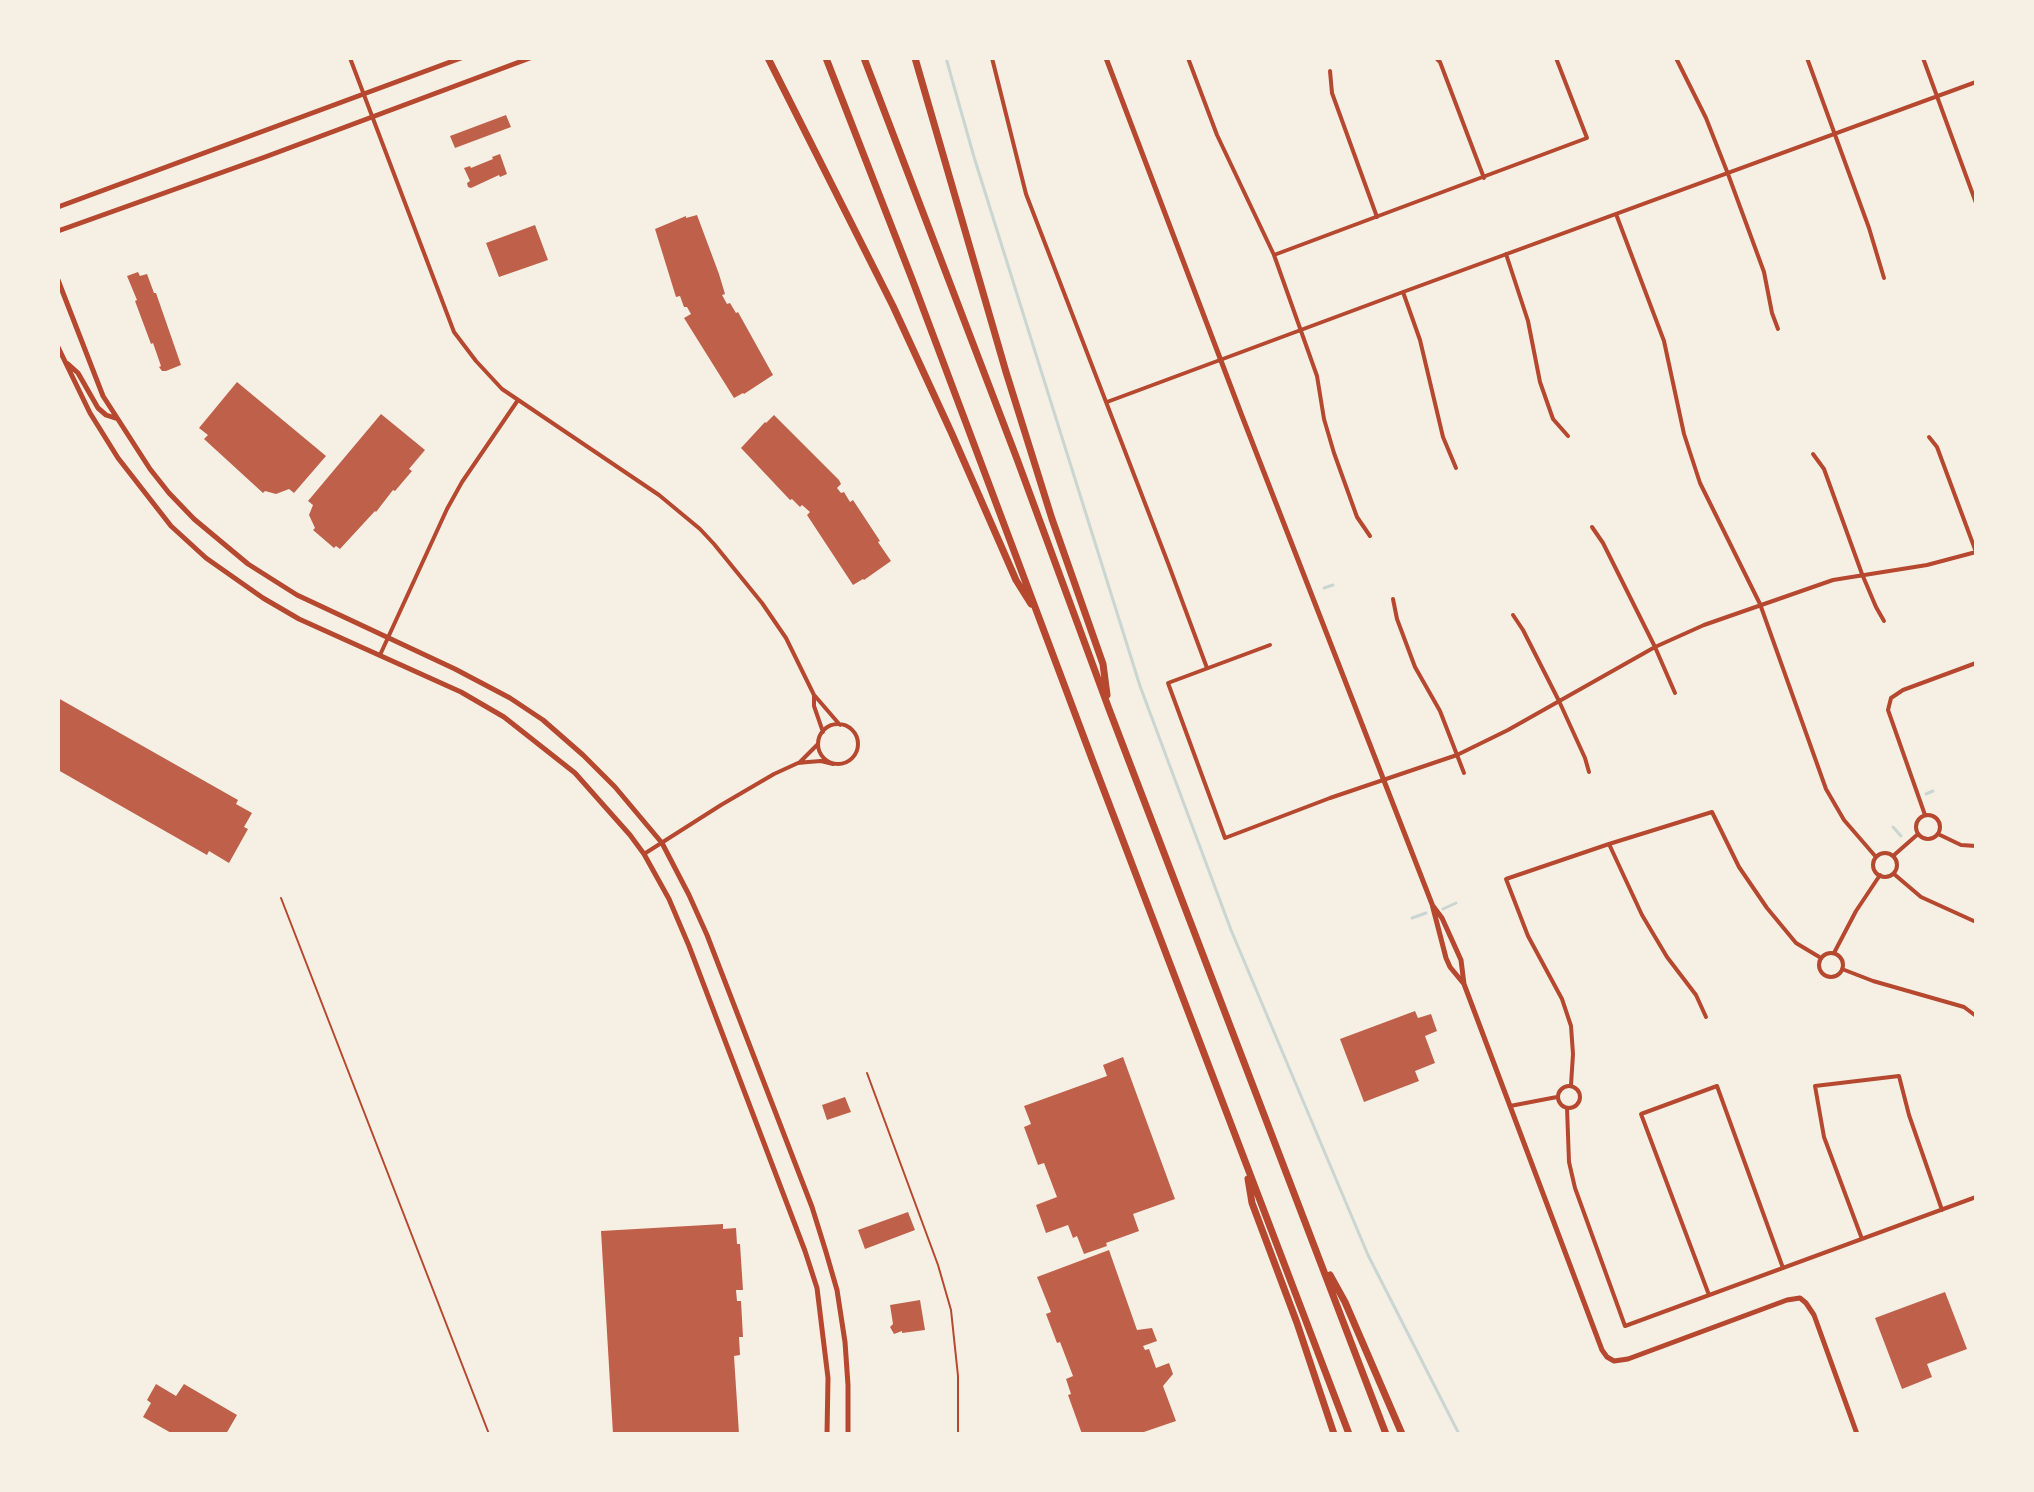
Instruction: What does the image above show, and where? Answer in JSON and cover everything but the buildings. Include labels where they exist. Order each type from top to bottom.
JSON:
[{"type":"highway","points":[[768,58],[893,306],[1016,580],[1040,619]]},
{"type":"highway","points":[[826,58],[1349,1434]]},
{"type":"highway","points":[[864,58],[1386,1434]]},
{"type":"highway","points":[[915,58],[1006,372],[1052,519],[1103,664],[1109,709]]},
{"type":"highway","points":[[1246,1164],[1252,1203],[1334,1434]]},
{"type":"highway","points":[[1317,1253],[1345,1302],[1402,1434]]},
{"type":"main road","points":[[58,207],[461,58]]},
{"type":"main road","points":[[58,231],[530,58]]},
{"type":"main road","points":[[1106,58],[1432,904],[1446,958],[1464,984]]},
{"type":"main road","points":[[58,280],[90,366],[117,419],[169,493],[219,541],[268,578],[297,595],[486,685],[543,720],[615,787],[662,843],[707,935],[812,1207],[837,1290],[845,1342],[848,1434]]},
{"type":"main road","points":[[58,347],[102,434],[171,526],[206,558],[299,619],[461,692],[504,717],[575,773],[644,854],[669,899],[689,946],[817,1288],[828,1378],[827,1434]]},
{"type":"main road","points":[[64,361],[78,373],[98,408],[117,419]]},
{"type":"main road","points":[[1432,904],[1442,918],[1461,960],[1464,984],[1607,1357],[1614,1361],[1628,1359],[1787,1300],[1800,1298],[1814,1315],[1857,1434]]},
{"type":"street","points":[[350,58],[454,332],[481,368],[502,389],[659,495],[700,529],[762,603],[786,638],[814,695],[840,725]]},
{"type":"street","points":[[992,58],[1026,194],[1207,668]]},
{"type":"street","points":[[1188,58],[1217,135],[1274,255],[1317,376],[1324,419],[1334,453],[1357,517],[1370,536]]},
{"type":"street","points":[[1436,58],[1484,178]]},
{"type":"street","points":[[1274,255],[1587,138],[1556,58]]},
{"type":"street","points":[[1676,58],[1706,118],[1728,174],[1764,272],[1778,329]]},
{"type":"street","points":[[1807,58],[1884,278]]},
{"type":"street","points":[[1923,58],[1976,203]]},
{"type":"street","points":[[1330,71],[1332,93],[1377,217]]},
{"type":"street","points":[[1107,402],[1976,82]]},
{"type":"street","points":[[1616,214],[1664,341],[1684,434],[1700,483],[1760,604],[1826,789],[1844,820],[1876,857]]},
{"type":"street","points":[[1506,254],[1528,321],[1540,382],[1553,419],[1568,436]]},
{"type":"street","points":[[1403,292],[1420,340],[1443,437],[1456,468]]},
{"type":"street","points":[[380,655],[447,509],[518,400]]},
{"type":"street","points":[[1270,645],[1168,683],[1225,838],[1457,755],[1655,647],[1704,625],[1833,580],[1927,565],[1976,552],[1937,447],[1929,437]]},
{"type":"street","points":[[1813,454],[1824,469],[1862,574],[1884,621]]},
{"type":"street","points":[[1592,527],[1603,543],[1675,693]]},
{"type":"street","points":[[1393,599],[1415,667],[1440,711],[1464,773]]},
{"type":"street","points":[[1513,615],[1559,701],[1589,772]]},
{"type":"street","points":[[1925,815],[1888,710],[1891,698],[1903,690],[1976,663]]},
{"type":"street","points":[[814,695],[814,706],[823,732]]},
{"type":"street","points":[[644,854],[749,787],[798,763],[818,744],[823,732],[830,726],[846,726],[855,734],[858,747],[847,762],[798,763]]},
{"type":"street","points":[[818,744],[822,756],[833,764]]},
{"type":"street","points":[[1571,1085],[1571,1026],[1562,999],[1528,936],[1506,879],[1712,812],[1739,867],[1767,908],[1796,943],[1821,958]]},
{"type":"street","points":[[1925,815],[1937,818],[1940,826],[1938,834],[1928,839],[1918,834],[1917,822],[1925,815]]},
{"type":"street","points":[[1893,856],[1918,834]]},
{"type":"street","points":[[1938,834],[1961,845],[1976,846]]},
{"type":"street","points":[[1609,844],[1642,915],[1667,957],[1696,995],[1706,1017]]},
{"type":"street","points":[[1876,857],[1886,853],[1893,856],[1897,863],[1894,874]]},
{"type":"street","points":[[1876,857],[1874,867],[1880,875],[1887,877],[1894,874]]},
{"type":"street","points":[[1894,874],[1921,897],[1976,922]]},
{"type":"street","points":[[1834,953],[1880,875]]},
{"type":"street","points":[[1821,958],[1834,953],[1841,958],[1842,969]]},
{"type":"street","points":[[1821,958],[1820,970],[1826,976],[1833,977],[1842,969]]},
{"type":"street","points":[[1842,969],[1964,1007],[1976,1016]]},
{"type":"street","points":[[1862,1239],[1824,1137],[1815,1086],[1899,1076],[1942,1210]]},
{"type":"street","points":[[1571,1085],[1577,1088],[1580,1098],[1577,1105],[1567,1108],[1560,1104],[1557,1097],[1561,1088],[1571,1085]]},
{"type":"street","points":[[1709,1295],[1641,1114],[1717,1086],[1783,1268]]},
{"type":"street","points":[[1510,1106],[1557,1097]]},
{"type":"street","points":[[1567,1108],[1569,1162],[1575,1188],[1625,1326],[1976,1197]]},
{"type":"lane","points":[[281,898],[489,1434]]},
{"type":"lane","points":[[867,1073],[938,1265],[951,1310],[958,1376],[958,1434]]},
{"type":"waterway","points":[[946,58],[974,157],[1140,686],[1231,930],[1368,1255],[1459,1434]]},
{"type":"waterway","points":[[1324,588],[1333,585]]},
{"type":"waterway","points":[[1926,794],[1933,791]]},
{"type":"waterway","points":[[1893,827],[1901,836]]},
{"type":"waterway","points":[[1443,909],[1456,903]]},
{"type":"waterway","points":[[1412,918],[1426,913]]}]
